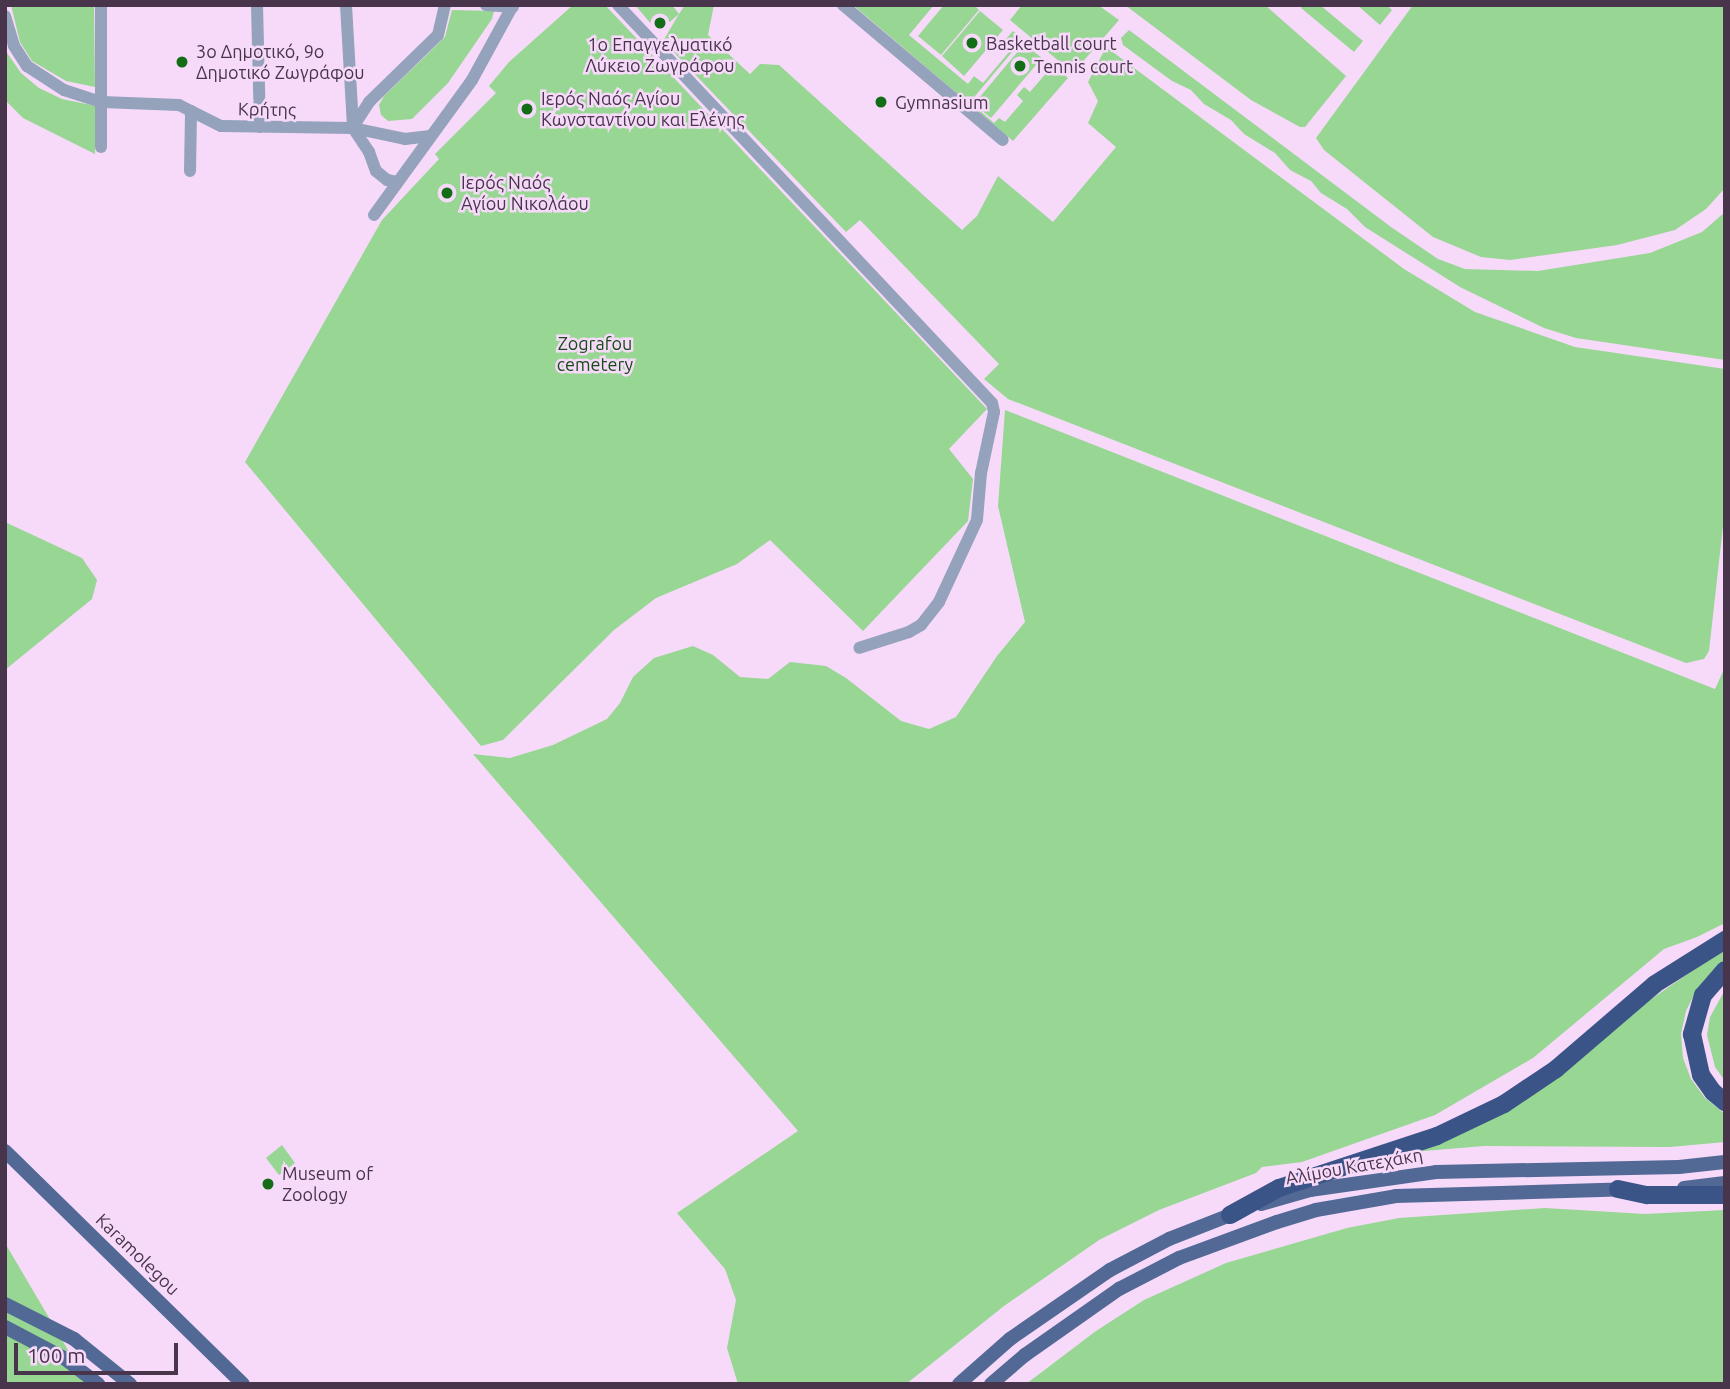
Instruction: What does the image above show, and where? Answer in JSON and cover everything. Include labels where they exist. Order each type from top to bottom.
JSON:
[{"type":"highway","points":[[1230,1215],[1279,1188],[1437,1136],[1504,1104],[1556,1069],[1655,984],[1725,940]]},
{"type":"highway","points":[[1725,970],[1703,995],[1692,1034],[1701,1074],[1713,1092],[1725,1102]]},
{"type":"highway","points":[[1618,1189],[1647,1195],[1725,1195]]},
{"type":"main road","name":"Karamolegou","points":[[5,1152],[243,1384]]},
{"type":"main road","name":"Αλίμου Κατεχάκη","points":[[959,1384],[1010,1339],[1111,1270],[1169,1239],[1230,1215],[1310,1190],[1393,1176],[1483,1170],[1679,1167],[1725,1162]]},
{"type":"main road","name":"Αλίμου Κατεχάκη","points":[[991,1384],[1051,1336],[1119,1289],[1180,1258],[1316,1210],[1396,1196],[1679,1189],[1725,1184]]},
{"type":"main road","points":[[5,1304],[74,1339],[130,1384]]},
{"type":"main road","points":[[5,1327],[64,1357],[97,1384]]},
{"type":"street","points":[[101,5],[101,147]]},
{"type":"street","points":[[257,5],[260,127]]},
{"type":"street","points":[[346,5],[352,128],[369,152],[376,171],[387,180],[397,182]]},
{"type":"street","points":[[352,128],[369,102],[438,35],[445,5]]},
{"type":"street","points":[[374,215],[472,80],[513,6],[486,5]]},
{"type":"street","points":[[618,5],[992,403],[994,412],[981,473],[977,520],[939,602],[921,625],[909,632],[859,648]]},
{"type":"street","points":[[843,5],[1003,141]]},
{"type":"street","name":"Κρήτης","points":[[5,16],[14,46],[27,66],[64,90],[102,102],[179,105],[221,126],[352,128],[405,139],[430,136]]},
{"type":"street","points":[[190,171],[191,111]]},
{"type":"green space","points":[[11,5],[94,5],[95,87],[66,81],[32,61],[20,42]]},
{"type":"green space","name":"Zografou cemetery","points":[[573,5],[605,5],[987,409],[949,449],[973,479],[968,521],[863,631],[770,540],[737,564],[656,598],[614,630],[503,740],[481,746],[245,462],[382,220],[439,159],[435,154],[496,93],[489,86],[509,62]]},
{"type":"green space","name":"1ο Επαγγελματικό Λύκειο Ζωγράφου","points":[[635,5],[672,5],[679,14],[658,32]]},
{"type":"green space","points":[[685,5],[714,5],[708,35],[750,74],[760,64],[779,65],[962,230],[977,216],[998,176],[1053,222],[1116,147],[1088,123],[1098,101],[1088,82],[1106,47],[1404,269],[1475,312],[1575,347],[1725,369],[1725,508],[1709,651],[1704,659],[1686,663],[1008,399],[984,379],[999,364],[860,220],[846,232],[663,41]]},
{"type":"green space","points":[[853,5],[934,5],[909,35],[968,84],[974,76],[983,83],[1014,46],[1006,39],[1013,31],[1023,39],[970,102],[994,123],[999,118],[1005,122],[1023,101],[1017,95],[1024,87],[1030,92],[1048,71],[1043,65],[1047,60],[1068,78],[1013,141]]},
{"type":"green space","name":"Basketball court","points":[[944,5],[974,5],[979,10],[941,55],[918,36]]},
{"type":"green space","points":[[1022,5],[1098,5],[1119,20],[1073,73],[1010,20]]},
{"type":"green space","points":[[1125,5],[1265,5],[1346,76],[1305,127],[1300,127],[1251,100]]},
{"type":"green space","points":[[1304,5],[1320,5],[1363,41],[1354,52],[1301,8]]},
{"type":"green space","points":[[1357,5],[1387,5],[1392,10],[1380,25]]},
{"type":"green space","points":[[1413,5],[1725,5],[1725,188],[1706,209],[1675,230],[1617,245],[1510,260],[1481,257],[1433,237],[1324,150],[1316,138]]},
{"type":"green space","points":[[452,10],[494,11],[492,19],[448,83],[412,119],[388,121],[381,115],[379,105],[384,96],[445,37]]},
{"type":"green space","name":"Basketball court","points":[[980,11],[1003,30],[964,76],[942,56]]},
{"type":"green space","points":[[1129,30],[1391,227],[1438,259],[1465,269],[1538,271],[1650,253],[1702,232],[1725,212],[1725,360],[1576,338],[1544,328],[1460,287],[1365,227],[1347,209],[1321,193],[1311,181],[1290,170],[1275,153],[1244,134],[1231,120],[1204,104],[1191,90],[1172,81],[1123,45],[1121,38]]},
{"type":"green space","points":[[1024,44],[1042,58],[991,118],[974,104]]},
{"type":"green space","points":[[5,50],[21,73],[39,88],[62,99],[96,106],[95,154],[23,118],[5,100]]},
{"type":"green space","points":[[1005,410],[1715,689],[1725,667],[1725,923],[1664,949],[1533,1058],[1435,1115],[1302,1162],[1262,1167],[1256,1173],[1159,1210],[1099,1240],[1004,1306],[906,1384],[738,1384],[727,1348],[736,1300],[725,1269],[677,1213],[798,1131],[473,754],[510,758],[553,745],[607,719],[620,703],[633,677],[654,658],[693,646],[713,655],[740,677],[768,679],[790,662],[826,666],[846,678],[901,721],[929,729],[956,717],[997,656],[1025,622],[998,506]]},
{"type":"green space","points":[[5,522],[82,558],[97,580],[92,599],[5,670]]},
{"type":"green space","points":[[1725,948],[1725,960],[1696,991],[1686,1011],[1681,1034],[1683,1058],[1691,1079],[1705,1098],[1725,1114],[1725,1142],[1670,1147],[1484,1146],[1412,1152],[1451,1138]]},
{"type":"green space","points":[[1725,990],[1725,1081],[1715,1067],[1707,1035],[1710,1017]]},
{"type":"green space","points":[[282,1145],[295,1163],[279,1175],[266,1158]]},
{"type":"green space","points":[[1545,1208],[1645,1214],[1725,1210],[1725,1384],[1026,1384],[1096,1331],[1144,1300],[1226,1263],[1347,1228],[1399,1218]]},
{"type":"green space","points":[[5,1243],[88,1384],[5,1384]]},
{"type":"place","name":"1ο Επαγγελματικό Λύκειο Ζωγράφου","points":[[660,23]]},
{"type":"place","name":"Basketball court","points":[[972,43]]},
{"type":"place","name":"3ο Δημοτικό, 9ο Δημοτικό Ζωγράφου","points":[[182,62]]},
{"type":"place","name":"Tennis court","points":[[1020,66]]},
{"type":"place","name":"Gymnasium","points":[[881,102]]},
{"type":"place","name":"Ιερός Ναός Αγίου Κωνσταντίνου και Ελένης","points":[[527,109]]},
{"type":"place","name":"Ιερός Ναός Αγίου Νικολάου","points":[[447,193]]},
{"type":"place","name":"Museum of Zoology","points":[[268,1184]]}]
